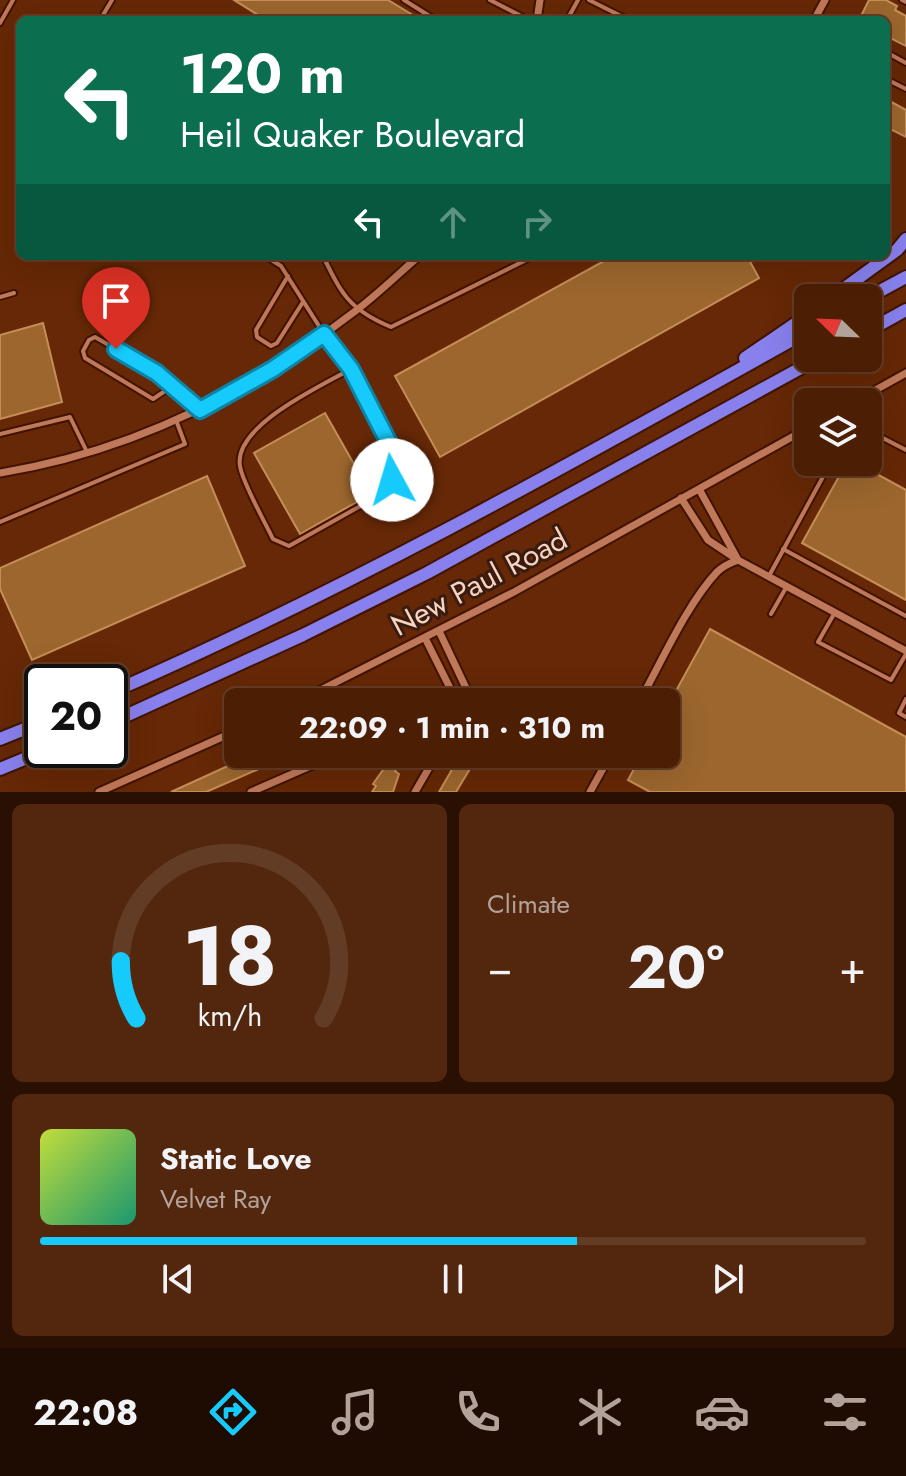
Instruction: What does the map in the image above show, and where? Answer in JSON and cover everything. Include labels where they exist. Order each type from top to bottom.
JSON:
[{"type":"highway","points":[[890,255],[906,239]]},
{"type":"highway","points":[[850,284],[883,260]]},
{"type":"highway","points":[[882,290],[906,277]]},
{"type":"highway","points":[[882,323],[906,310]]},
{"type":"highway","points":[[683,400],[794,325]]},
{"type":"highway","points":[[128,685],[359,576],[488,509],[794,339]]},
{"type":"highway","points":[[128,715],[290,642],[427,573],[794,372]]},
{"type":"highway","points":[[0,739],[24,729]]},
{"type":"highway","points":[[0,769],[24,759]]},
{"type":"street","points":[[0,473],[29,469],[87,452],[200,410],[273,369],[324,334],[414,260]]},
{"type":"street","points":[[879,388],[906,373]]},
{"type":"street","name":"New Paul Road","points":[[325,688],[439,631],[794,436]]},
{"type":"street","points":[[699,489],[738,560]]},
{"type":"street","points":[[681,498],[708,540],[738,560],[906,652]]},
{"type":"street","points":[[647,688],[712,578],[725,565],[738,560]]},
{"type":"street","points":[[439,631],[465,688]]},
{"type":"street","points":[[425,638],[450,688]]},
{"type":"street","points":[[443,672],[455,666]]},
{"type":"street","points":[[99,792],[224,736]]},
{"type":"street","points":[[251,792],[306,768]]},
{"type":"street","points":[[415,792],[429,768]]},
{"type":"street","points":[[590,792],[603,768]]},
{"type":"lane","points":[[0,23],[13,0]]},
{"type":"lane","points":[[404,0],[430,16]]},
{"type":"lane","points":[[490,0],[521,16]]},
{"type":"lane","points":[[589,0],[621,16]]},
{"type":"lane","points":[[271,260],[281,266],[324,334],[351,369],[391,447],[392,480],[380,495],[289,546],[273,539],[240,467],[240,449],[250,433],[276,413],[351,369]]},
{"type":"lane","points":[[325,260],[337,285],[357,310],[391,327],[526,260]]},
{"type":"lane","points":[[288,276],[256,330],[257,337],[271,346],[277,343],[303,301]]},
{"type":"lane","points":[[0,297],[14,293]]},
{"type":"lane","points":[[171,387],[153,399],[85,358],[83,351],[89,340],[95,337],[157,373],[200,410]]},
{"type":"lane","points":[[0,434],[70,417],[87,452]]},
{"type":"lane","points":[[0,522],[185,444],[176,420]]},
{"type":"lane","points":[[882,438],[906,450]]},
{"type":"lane","points":[[769,576],[823,476]]},
{"type":"lane","points":[[783,549],[906,616]]},
{"type":"lane","points":[[771,614],[787,586]]},
{"type":"lane","points":[[835,612],[818,642],[891,680],[906,652]]},
{"type":"lane","points":[[906,699],[899,713],[906,717]]},
{"type":"building","points":[[234,0],[388,0],[414,16],[260,16]]},
{"type":"building","points":[[869,0],[886,0],[897,6],[895,10],[906,16],[906,46],[890,38],[890,16],[861,16]]},
{"type":"building","points":[[890,101],[906,110],[906,137],[890,129]]},
{"type":"building","points":[[606,260],[749,260],[759,278],[440,457],[395,376]]},
{"type":"building","points":[[43,323],[62,402],[0,419],[0,335]]},
{"type":"building","points":[[325,413],[371,494],[300,534],[254,453]]},
{"type":"building","points":[[207,476],[245,566],[32,660],[0,589],[0,568]]},
{"type":"building","points":[[839,476],[880,476],[906,490],[906,600],[802,543]]},
{"type":"building","points":[[710,629],[906,737],[906,792],[650,792],[628,780],[634,768],[680,768],[680,688],[678,688]]},
{"type":"building","points":[[224,768],[261,768],[206,792],[171,792]]},
{"type":"building","points":[[384,768],[397,768],[395,771],[399,774],[393,792],[372,792],[376,786],[373,784]]},
{"type":"building","points":[[453,768],[471,768],[456,792],[439,792]]},
{"type":"route","points":[[116,349],[157,373],[200,410],[273,369],[324,334],[351,369],[391,447],[392,480]]}]
